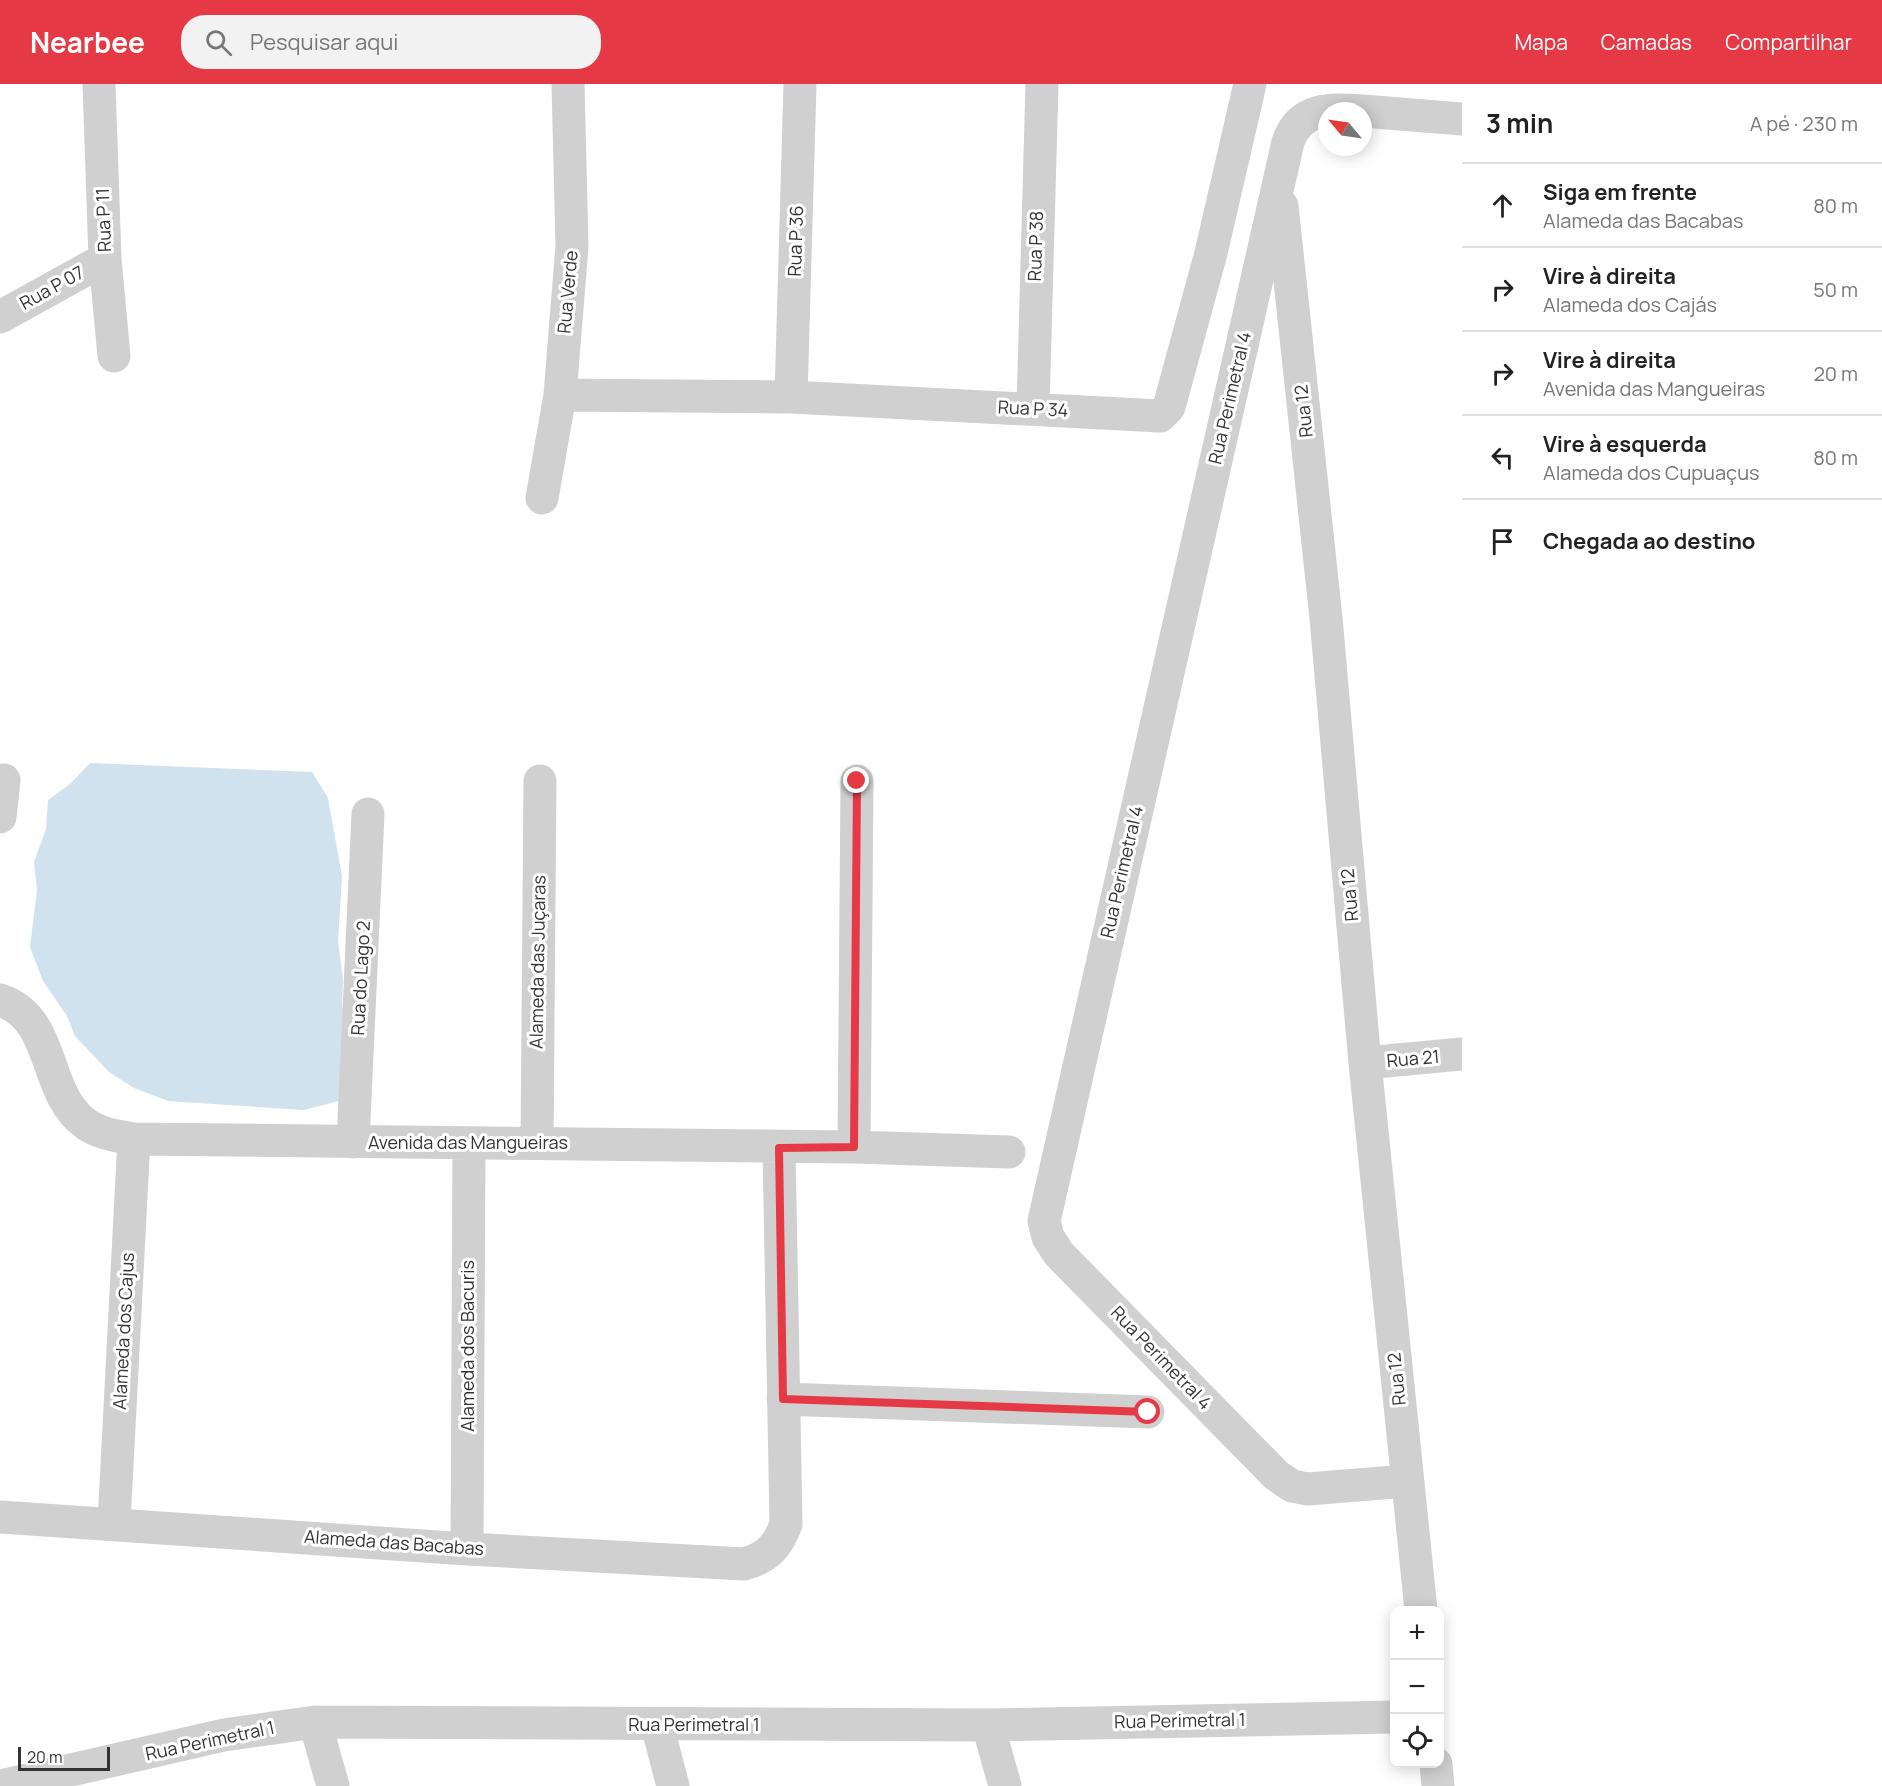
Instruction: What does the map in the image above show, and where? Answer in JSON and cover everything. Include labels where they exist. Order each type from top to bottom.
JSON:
[{"type":"street","name":"Rua P 11","points":[[99,84],[105,259],[114,356]]},
{"type":"street","name":"Rua Verde","points":[[542,498],[560,395],[572,246],[568,84]]},
{"type":"street","name":"Rua P 36","points":[[791,397],[800,84]]},
{"type":"street","name":"Rua P 38","points":[[1033,408],[1042,84]]},
{"type":"street","name":"Rua P 34","points":[[560,395],[791,397],[1160,416],[1169,407],[1211,253],[1250,84]]},
{"type":"street","name":"Rua Perimetral 4","points":[[1318,111],[1301,119],[1288,142],[1044,1221],[1048,1237],[1059,1254],[1276,1475],[1292,1486],[1308,1490],[1407,1481]]},
{"type":"street","name":"Rua Perimetral 4","points":[[1372,112],[1462,118]]},
{"type":"street","name":"Rua 12","points":[[1280,180],[1326,618],[1365,1064],[1420,1606]]},
{"type":"street","name":"Rua P 07","points":[[0,317],[105,259]]},
{"type":"street","points":[[0,817],[3,780]]},
{"type":"street","name":"Alameda das Juçaras","points":[[537,1143],[540,781]]},
{"type":"street","points":[[854,1147],[857,781]]},
{"type":"street","name":"Rua do Lago 2","points":[[353,1143],[368,814]]},
{"type":"street","name":"Avenida das Mangueiras","points":[[0,1000],[25,1014],[40,1035],[52,1063],[60,1095],[71,1112],[88,1125],[109,1135],[134,1139],[779,1148],[854,1147],[1009,1152]]},
{"type":"street","name":"Rua 21","points":[[1365,1064],[1462,1054]]},
{"type":"street","name":"Alameda dos Cajus","points":[[114,1522],[134,1139]]},
{"type":"street","name":"Alameda dos Bacuris","points":[[467,1549],[469,1144]]},
{"type":"street","points":[[779,1148],[783,1399],[1148,1412]]},
{"type":"street","name":"Alameda das Bacabas","points":[[0,1517],[114,1522],[467,1549],[744,1564],[759,1560],[780,1539],[786,1524],[783,1399]]},
{"type":"street","name":"Rua Perimetral 1","points":[[1,1786],[224,1735],[315,1722],[988,1725],[1390,1717]]},
{"type":"street","points":[[315,1722],[333,1786]]},
{"type":"street","points":[[657,1725],[673,1786]]},
{"type":"street","points":[[988,1725],[1005,1786]]},
{"type":"street","points":[[1436,1768],[1438,1786]]},
{"type":"water","points":[[90,763],[312,772],[328,798],[342,876],[338,942],[343,978],[342,1006],[350,1033],[339,1101],[304,1110],[168,1101],[134,1088],[109,1072],[75,1036],[67,1016],[43,981],[30,947],[37,890],[34,862],[46,829],[48,800],[70,784]]},
{"type":"route","points":[[857,781],[854,1147],[779,1148],[783,1399],[1148,1412]]}]
